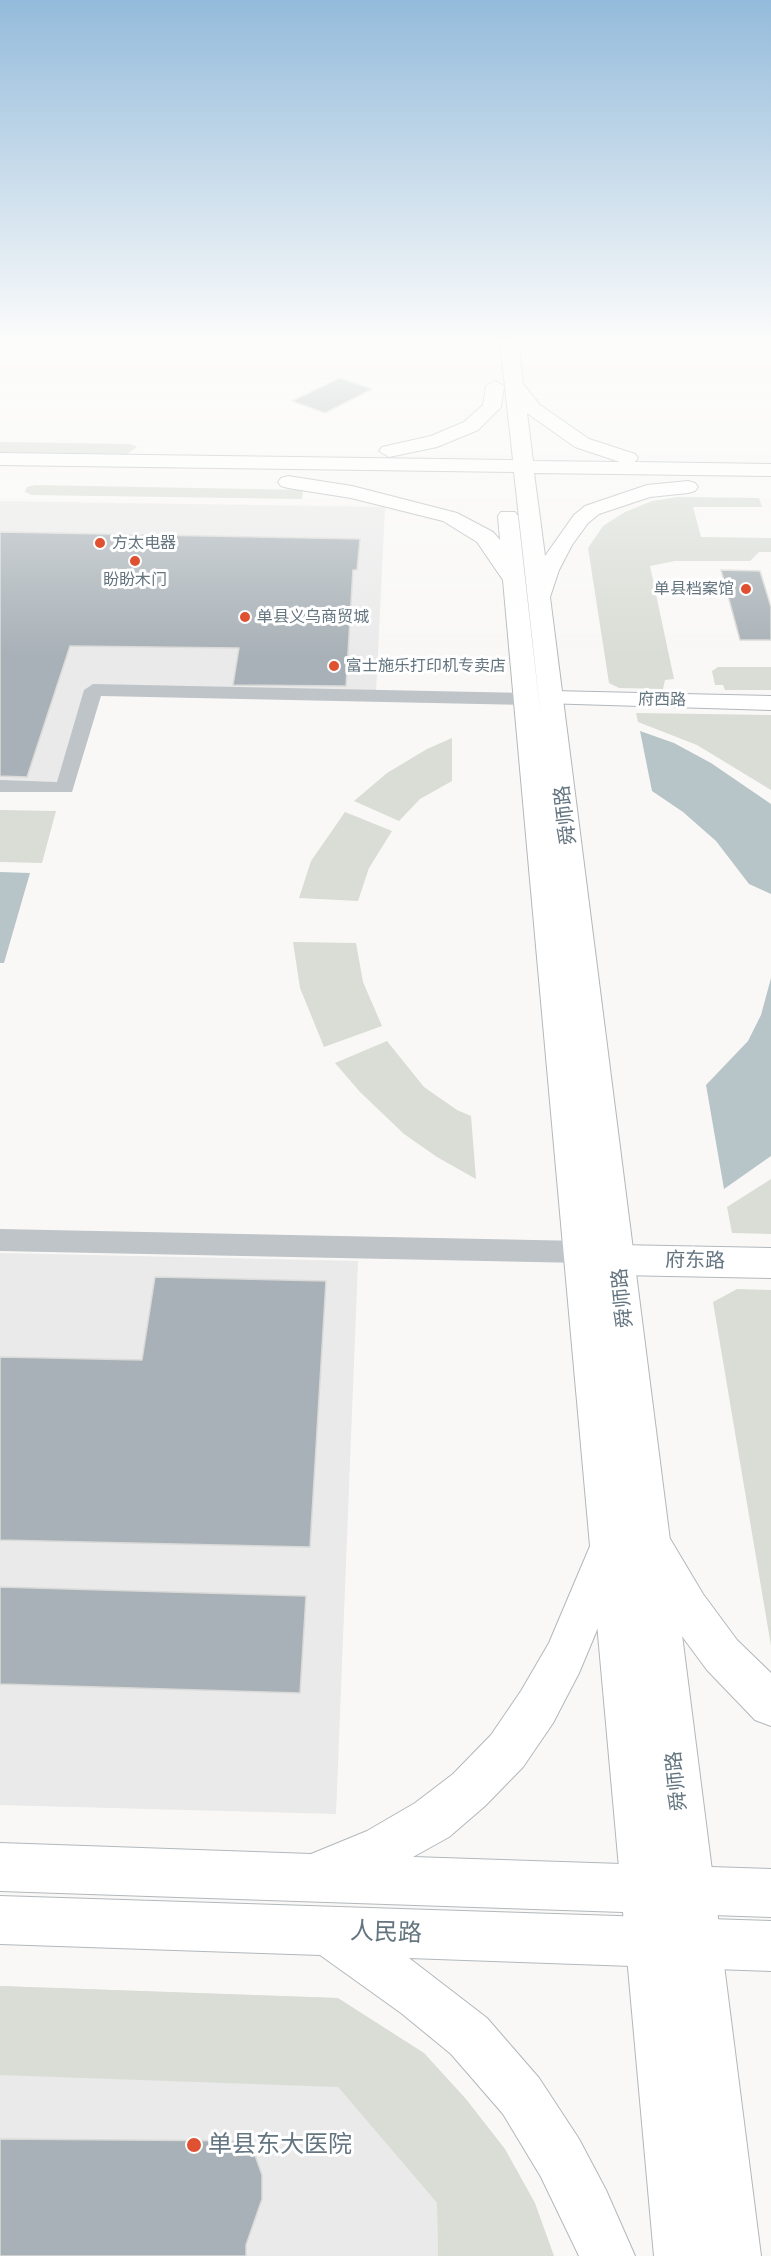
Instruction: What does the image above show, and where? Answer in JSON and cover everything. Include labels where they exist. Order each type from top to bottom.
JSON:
[{"type":"main road","points":[[290,473],[411,446]]},
{"type":"main road","name":"舜师路","points":[[510,446],[540,699],[618,1260],[631,1545]]},
{"type":"main road","points":[[592,446],[690,478]]},
{"type":"main road","points":[[0,459],[290,473],[352,492],[450,517],[485,537],[528,592],[548,570],[562,544],[581,519],[592,510],[690,478],[771,470]]},
{"type":"main road","points":[[0,477],[512,469],[690,478],[771,488]]},
{"type":"main road","name":"舜师路","points":[[540,699],[582,1252],[631,1545],[668,1890],[672,1944],[682,2256]]},
{"type":"main road","name":"府西路","points":[[540,699],[771,703]]},
{"type":"main road","name":"府东路","points":[[618,1260],[771,1263]]},
{"type":"main road","points":[[313,1877],[383,1848],[432,1820],[470,1790],[507,1751],[537,1707],[631,1545],[688,1609],[722,1654],[771,1704]]},
{"type":"main road","points":[[0,1867],[771,1893]]},
{"type":"main road","name":"人民路","points":[[0,1920],[771,1946]]},
{"type":"main road","points":[[327,1931],[418,1995],[460,2029],[521,2096],[560,2158],[587,2210],[607,2256]]},
{"type":"main road","name":"舜师路","points":[[672,1944],[733,2256]]},
{"type":"street","points":[[0,786],[65,788],[93,690],[540,699]]},
{"type":"street","points":[[0,1240],[582,1252]]},
{"type":"shaded area","points":[[0,446],[137,447],[127,454],[0,452]]},
{"type":"shaded area","points":[[35,485],[303,490],[302,499],[32,495],[25,492],[27,487]]},
{"type":"shaded area","points":[[678,497],[759,498],[762,507],[693,507],[701,537],[771,538],[771,552],[759,552],[750,561],[675,561],[650,566],[674,679],[665,680],[663,689],[619,688],[609,683],[588,548],[603,526],[625,512],[652,501]]},
{"type":"shaded area","points":[[0,501],[385,507],[376,693],[88,687],[61,782],[0,781]]},
{"type":"shaded area","points":[[718,667],[771,667],[771,690],[725,690],[723,685],[715,685],[712,671]]},
{"type":"shaded area","points":[[636,713],[771,715],[771,790],[697,745],[638,722]]},
{"type":"shaded area","points":[[640,731],[674,743],[711,763],[771,804],[771,894],[749,884],[716,841],[683,812],[652,791]]},
{"type":"shaded area","points":[[452,738],[452,781],[420,799],[399,821],[354,801],[387,773],[427,749]]},
{"type":"shaded area","points":[[0,810],[56,811],[42,863],[0,862]]},
{"type":"shaded area","points":[[345,812],[392,831],[369,868],[358,901],[299,898],[311,861]]},
{"type":"shaded area","points":[[0,872],[30,873],[4,963],[0,963]]},
{"type":"shaded area","points":[[293,942],[356,943],[363,982],[382,1026],[324,1047],[300,988]]},
{"type":"shaded area","points":[[771,978],[771,1156],[724,1189],[706,1085],[748,1041],[761,1015]]},
{"type":"shaded area","points":[[387,1041],[424,1087],[457,1110],[471,1116],[476,1179],[437,1157],[404,1134],[360,1092],[335,1063]]},
{"type":"shaded area","points":[[771,1179],[771,1234],[732,1233],[727,1207]]},
{"type":"shaded area","points":[[0,1253],[358,1261],[336,1814],[0,1805]]},
{"type":"shaded area","points":[[737,1289],[771,1290],[771,1646],[713,1302]]},
{"type":"shaded area","name":"单县东大医院","points":[[0,1986],[338,1998],[338,2087],[437,2203],[438,2256],[0,2256]]},
{"type":"shaded area","points":[[0,1986],[338,1998],[424,2053],[466,2099],[505,2149],[535,2203],[554,2256],[438,2256],[437,2203],[338,2087],[0,2075]]},
{"type":"building","points":[[0,532],[360,539],[357,570],[353,570],[346,686],[233,685],[239,648],[70,646],[27,777],[0,776]]},
{"type":"building","name":"单县档案馆","points":[[721,570],[760,571],[771,607],[771,640],[740,640]]},
{"type":"building","points":[[155,1277],[326,1281],[310,1547],[0,1540],[0,1357],[142,1360]]},
{"type":"building","points":[[0,1587],[306,1596],[300,1693],[0,1684]]},
{"type":"building","points":[[0,2139],[250,2141],[262,2175],[262,2199],[246,2245],[246,2256],[0,2256]]},
{"type":"place","name":"方太电器","points":[[100,543]]},
{"type":"place","name":"盼盼木门","points":[[135,561]]},
{"type":"place","name":"单县档案馆","points":[[746,589]]},
{"type":"place","name":"单县义乌商贸城","points":[[245,617]]},
{"type":"place","name":"富士施乐打印机专卖店","points":[[334,666]]},
{"type":"place","name":"单县东大医院","points":[[194,2145]]}]
